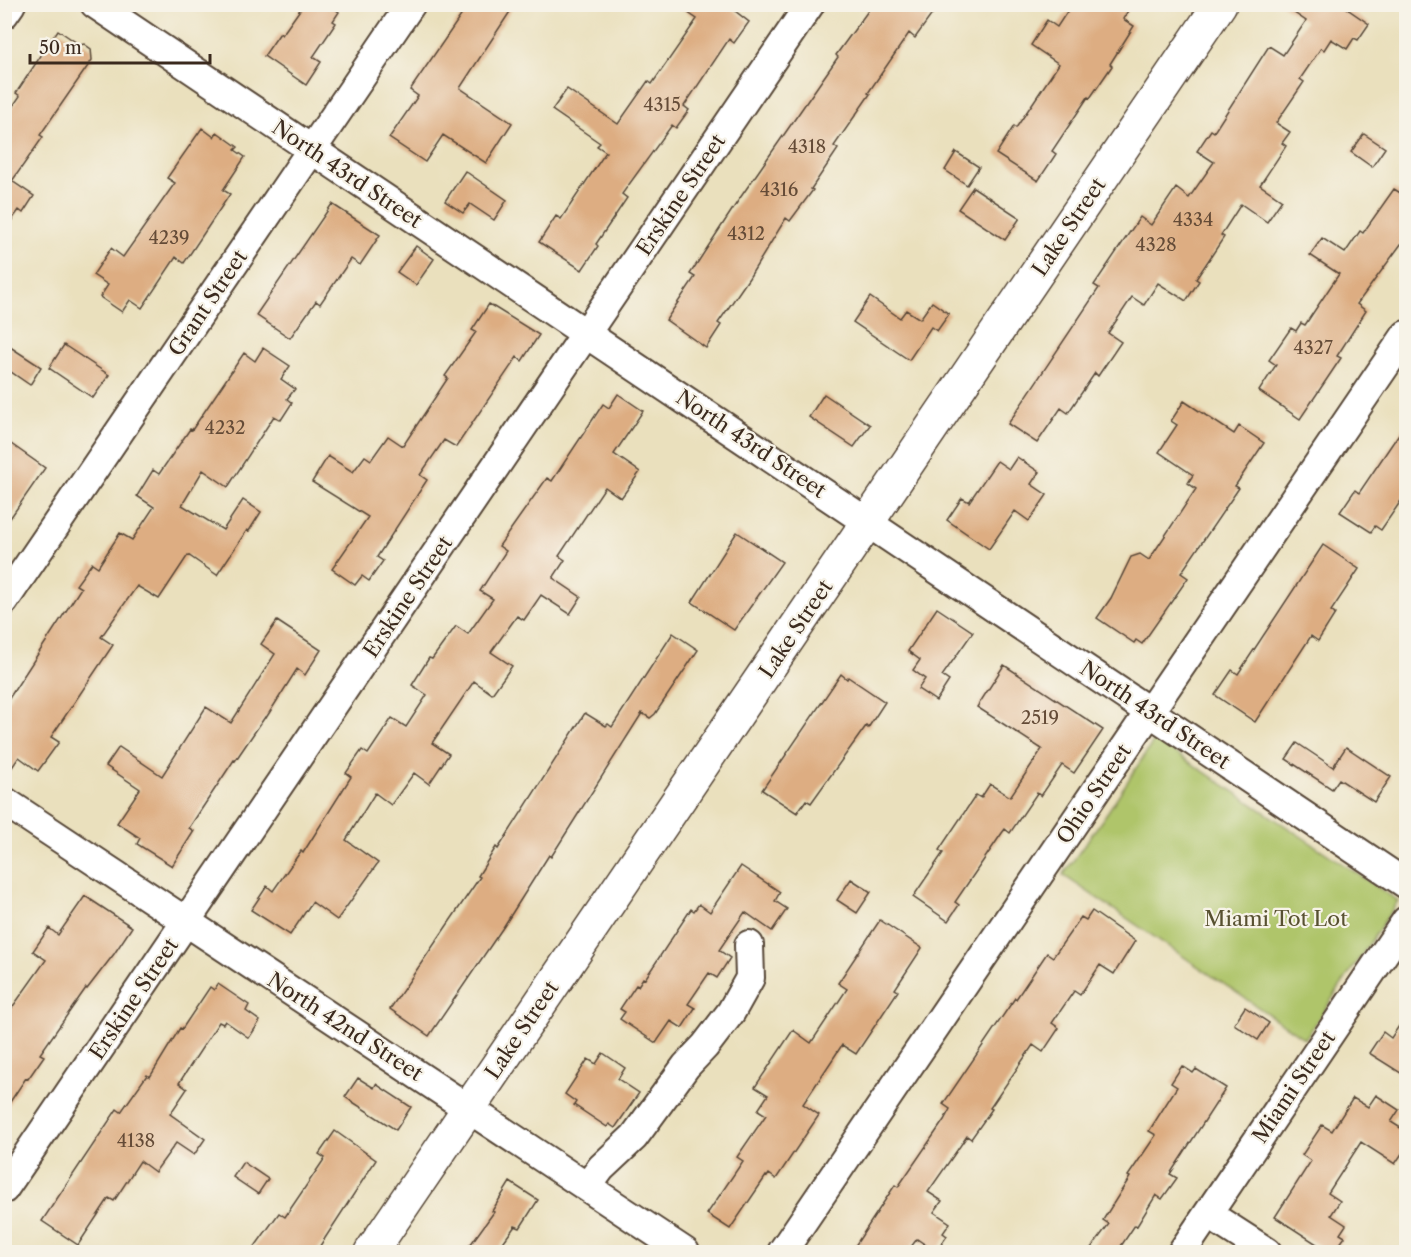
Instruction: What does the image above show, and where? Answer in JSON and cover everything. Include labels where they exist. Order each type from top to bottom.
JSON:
[{"type":"main road","name":"Lake Street","points":[[371,1252],[1220,4]]},
{"type":"street","points":[[4,14],[11,4]]},
{"type":"street","name":"North 43rd Street","points":[[95,4],[1407,884]]},
{"type":"street","name":"Grant Street","points":[[4,601],[411,4]]},
{"type":"street","name":"Erskine Street","points":[[4,1189],[810,4]]},
{"type":"street","name":"Ohio Street","points":[[782,1252],[1407,335]]},
{"type":"street","name":"North 42nd Street","points":[[4,801],[685,1252]]},
{"type":"street","name":"Miami Street","points":[[1182,1252],[1407,921]]},
{"type":"street","points":[[586,1187],[601,1168],[634,1137],[686,1066],[731,1012],[750,978],[749,945]]},
{"type":"street","points":[[1208,1214],[1267,1252]]},
{"type":"green space","name":"Miami Tot Lot","points":[[1155,739],[1398,901],[1305,1039],[1063,875]]},
{"type":"building","points":[[304,4],[328,4],[339,12],[333,21],[336,23],[313,57],[321,62],[306,85],[264,56]]},
{"type":"building","points":[[469,4],[515,4],[460,88],[512,123],[486,163],[443,135],[425,162],[389,138],[418,96],[410,90]]},
{"type":"building","points":[[675,4],[726,4],[749,22],[734,43],[729,39],[684,106],[689,110],[676,128],[672,125],[622,194],[627,198],[596,244],[598,246],[582,270],[539,242],[556,216],[561,219],[606,152],[597,146],[600,143],[552,110],[567,89],[618,124],[648,81],[652,84],[697,19]]},
{"type":"building","points":[[873,4],[921,4],[933,13],[915,38],[909,33],[868,93],[870,94],[834,146],[838,149],[811,189],[813,190],[790,221],[786,218],[718,323],[721,325],[706,348],[666,320],[695,277],[690,274],[838,57],[836,55]]},
{"type":"building","points":[[1072,4],[1132,4],[1123,19],[1134,26],[1110,64],[1112,66],[1052,151],[1056,154],[1038,181],[996,154],[1059,64],[1031,45],[1047,20],[1057,27]]},
{"type":"building","points":[[1281,4],[1340,4],[1369,24],[1358,40],[1354,38],[1347,49],[1331,39],[1324,50],[1321,48],[1300,79],[1304,82],[1276,123],[1290,132],[1282,143],[1286,146],[1260,185],[1282,200],[1267,222],[1241,204],[1221,235],[1224,237],[1196,279],[1199,281],[1186,301],[1158,283],[1144,305],[1132,297],[1108,333],[1121,342],[1098,376],[1095,373],[1068,413],[1061,408],[1037,443],[1008,424],[1099,288],[1094,285],[1140,217],[1151,225],[1176,188],[1189,198],[1214,162],[1197,151],[1211,130],[1214,132],[1269,46],[1283,55],[1306,21]]},
{"type":"building","points":[[58,30],[80,45],[84,44],[91,49],[92,60],[40,135],[43,137],[12,181],[34,196],[23,213],[19,210],[4,231],[4,119],[20,96],[16,93]]},
{"type":"building","points":[[202,128],[214,137],[217,132],[238,147],[235,150],[245,157],[223,190],[230,194],[184,263],[176,257],[142,308],[130,300],[122,312],[100,297],[108,285],[93,275],[111,248],[123,257],[175,183],[167,178]]},
{"type":"building","points":[[1364,134],[1385,148],[1372,167],[1351,152]]},
{"type":"building","points":[[956,152],[979,167],[967,185],[945,170]]},
{"type":"building","points":[[465,171],[507,200],[494,220],[470,204],[463,213],[445,201]]},
{"type":"building","points":[[973,187],[1020,218],[1005,240],[958,209]]},
{"type":"building","points":[[1394,189],[1407,197],[1407,236],[1357,304],[1366,311],[1337,356],[1341,358],[1300,419],[1259,391],[1276,365],[1269,360],[1291,328],[1296,331],[1301,323],[1305,325],[1339,274],[1310,255],[1322,238],[1345,253],[1360,231],[1363,233]]},
{"type":"building","points":[[332,204],[380,235],[360,265],[351,259],[320,304],[316,301],[290,338],[256,315]]},
{"type":"building","points":[[416,246],[434,259],[416,285],[397,272]]},
{"type":"building","points":[[870,297],[900,318],[906,310],[920,319],[932,302],[949,314],[937,331],[931,327],[909,360],[853,322]]},
{"type":"building","points":[[489,304],[539,335],[522,361],[517,357],[456,447],[444,440],[420,475],[427,480],[377,557],[383,561],[369,581],[362,576],[355,585],[332,569],[368,517],[312,482],[328,456],[353,472],[365,456],[371,460],[388,436],[403,446],[448,378],[445,376],[476,332],[472,330]]},
{"type":"building","points":[[4,343],[41,367],[30,385],[4,367]]},
{"type":"building","points":[[64,345],[109,375],[93,398],[49,368]]},
{"type":"building","points":[[263,348],[290,366],[281,379],[295,389],[287,399],[292,403],[281,420],[274,416],[228,487],[203,470],[182,505],[223,530],[243,500],[261,512],[217,575],[188,555],[159,599],[137,586],[101,637],[113,645],[51,737],[59,742],[38,771],[19,757],[4,779],[4,706],[81,588],[76,585],[92,563],[98,567],[120,533],[132,540],[154,507],[137,496],[153,470],[159,474],[244,353],[255,361]]},
{"type":"building","points":[[618,394],[643,411],[614,454],[640,472],[621,498],[605,487],[559,556],[565,560],[553,578],[581,597],[570,614],[541,595],[524,620],[517,616],[491,652],[512,666],[492,694],[474,681],[432,743],[449,754],[429,784],[414,773],[391,805],[375,793],[346,840],[378,863],[337,920],[312,902],[290,935],[251,910],[267,886],[273,891],[301,851],[303,853],[351,777],[346,773],[362,750],[368,754],[392,718],[406,727],[427,695],[412,685],[429,658],[432,659],[456,626],[468,634],[493,599],[480,591],[506,551],[499,546],[547,478],[552,481],[603,404],[609,408]]},
{"type":"building","points":[[824,394],[870,425],[854,447],[809,417]]},
{"type":"building","points":[[1184,401],[1234,434],[1239,426],[1264,443],[1235,486],[1239,488],[1181,573],[1188,578],[1142,644],[1136,640],[1134,643],[1097,618],[1111,598],[1131,557],[1140,554],[1149,560],[1196,489],[1188,483],[1193,475],[1159,452],[1177,425],[1171,421]]},
{"type":"building","points":[[1407,422],[1407,492],[1381,530],[1375,526],[1371,532],[1340,512],[1355,490],[1359,493]]},
{"type":"building","points":[[4,439],[45,468],[4,527]]},
{"type":"building","points":[[1017,457],[1039,472],[1031,484],[1047,495],[1029,521],[1015,511],[989,549],[947,520],[962,498],[969,502],[997,461],[1009,469]]},
{"type":"building","points":[[737,532],[782,562],[734,630],[692,602]]},
{"type":"building","points":[[1323,545],[1359,569],[1331,611],[1335,614],[1318,641],[1311,636],[1255,722],[1215,695],[1232,670],[1238,674]]},
{"type":"building","points":[[937,608],[973,632],[942,676],[949,681],[936,701],[918,689],[925,679],[913,670],[920,660],[908,651]]},
{"type":"building","points":[[277,621],[321,650],[305,675],[297,669],[266,718],[234,760],[189,828],[194,831],[172,866],[137,844],[140,838],[117,823],[140,789],[106,766],[119,747],[162,776],[206,707],[231,723],[275,654],[261,644]]},
{"type":"building","points":[[673,633],[698,650],[655,714],[650,718],[642,713],[551,857],[549,855],[429,1036],[390,1009],[480,877],[478,876],[496,847],[498,849],[585,713],[606,726],[608,724],[612,727]]},
{"type":"building","points":[[1004,665],[1103,730],[1074,773],[1062,765],[1041,796],[1037,793],[1010,833],[1005,829],[955,902],[959,905],[948,921],[913,897],[943,853],[939,850],[976,795],[981,798],[990,784],[1010,797],[1042,749],[977,707]]},
{"type":"building","points":[[841,674],[885,702],[811,803],[806,800],[797,813],[762,790]]},
{"type":"building","points":[[1297,743],[1333,767],[1346,747],[1391,777],[1374,802],[1339,779],[1332,789],[1286,759]]},
{"type":"building","points":[[741,866],[780,892],[775,901],[787,909],[772,931],[745,912],[719,950],[730,958],[717,978],[709,973],[688,1004],[695,1008],[682,1028],[671,1021],[656,1043],[620,1019],[625,1012],[620,1009],[636,985],[638,986],[643,978],[645,979],[691,909],[694,911],[699,904],[710,912]]},
{"type":"building","points":[[851,879],[871,892],[857,913],[837,900]]},
{"type":"building","points":[[85,896],[132,927],[40,1054],[44,1056],[4,1111],[4,1019],[46,960],[33,951],[49,928],[58,935]]},
{"type":"building","points":[[1092,911],[1135,941],[1114,974],[1100,965],[1080,995],[1074,991],[1052,1023],[1059,1028],[1043,1052],[1033,1045],[971,1139],[967,1136],[928,1192],[942,1201],[934,1212],[950,1223],[943,1233],[947,1236],[936,1252],[917,1239],[907,1252],[851,1252],[895,1185],[898,1187],[944,1120],[950,1109],[943,1104],[1015,998],[1047,953],[1053,957],[1081,917],[1086,920]]},
{"type":"building","points":[[880,920],[922,948],[895,989],[898,991],[856,1054],[842,1045],[803,1104],[819,1115],[776,1179],[769,1174],[766,1176],[730,1229],[707,1214],[743,1161],[737,1157],[766,1115],[758,1110],[768,1095],[755,1087],[793,1030],[811,1043],[847,989],[838,983]]},
{"type":"building","points":[[218,984],[249,1005],[246,1011],[260,1021],[249,1038],[225,1021],[223,1024],[219,1022],[179,1083],[187,1089],[170,1114],[205,1139],[194,1155],[176,1143],[155,1172],[140,1161],[114,1201],[109,1198],[78,1245],[42,1221],[117,1109],[121,1112],[147,1075],[150,1077],[180,1028],[182,1029],[210,987],[214,990]]},
{"type":"building","points":[[1245,1007],[1269,1023],[1258,1040],[1234,1024]]},
{"type":"building","points":[[1407,1014],[1407,1077],[1369,1053],[1383,1032],[1391,1038]]},
{"type":"building","points":[[603,1053],[625,1068],[618,1079],[639,1093],[615,1128],[609,1124],[607,1127],[574,1105],[576,1102],[565,1094],[588,1059],[596,1064]]},
{"type":"building","points":[[1182,1066],[1193,1073],[1196,1069],[1226,1088],[1170,1174],[1177,1178],[1162,1199],[1156,1195],[1137,1226],[1135,1225],[1117,1252],[1088,1252],[1109,1224],[1103,1220],[1130,1177],[1128,1176],[1156,1135],[1149,1131],[1177,1087],[1171,1083]]},
{"type":"building","points":[[358,1078],[374,1088],[376,1084],[411,1107],[396,1130],[345,1097]]},
{"type":"building","points":[[1376,1095],[1399,1110],[1391,1122],[1407,1132],[1407,1146],[1395,1164],[1361,1142],[1328,1193],[1340,1201],[1331,1215],[1346,1225],[1340,1234],[1345,1237],[1334,1252],[1329,1252],[1275,1217],[1311,1161],[1302,1155],[1322,1125],[1332,1131],[1353,1098],[1368,1107]]},
{"type":"building","points":[[335,1131],[376,1160],[316,1252],[251,1252],[279,1213],[285,1217],[325,1158],[319,1154]]},
{"type":"building","points":[[243,1162],[268,1179],[258,1194],[233,1177]]},
{"type":"building","points":[[510,1182],[538,1200],[520,1228],[515,1226],[496,1252],[465,1252],[494,1212],[492,1211]]}]
